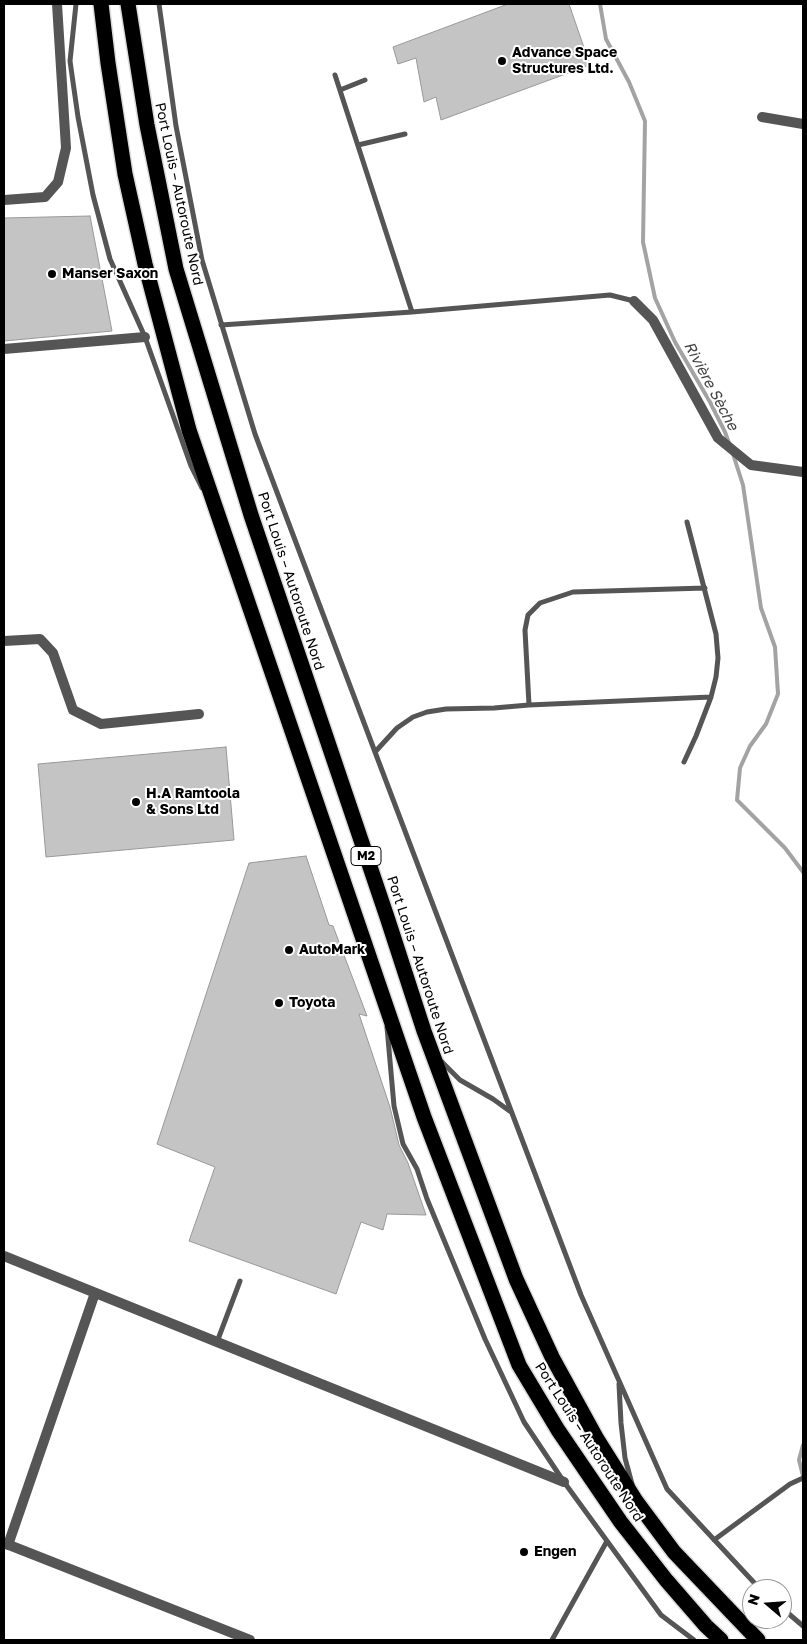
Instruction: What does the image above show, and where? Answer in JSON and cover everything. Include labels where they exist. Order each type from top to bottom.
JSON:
[{"type":"highway","name":"Port Louis – Autoroute Nord","points":[[101,4],[125,174],[145,264],[189,430],[424,1117],[519,1365],[558,1430],[620,1521],[673,1588],[706,1626],[721,1640]]},
{"type":"highway","name":"Port Louis – Autoroute Nord","points":[[128,4],[147,125],[176,269],[251,515],[381,898],[424,1031],[516,1279],[552,1357],[597,1439],[636,1501],[674,1552],[758,1640]]},
{"type":"street","points":[[4,200],[45,197],[58,182],[66,148],[57,4]]},
{"type":"street","points":[[762,117],[803,124]]},
{"type":"street","points":[[634,301],[653,320],[718,438],[750,465],[803,472]]},
{"type":"street","points":[[4,349],[145,336]]},
{"type":"street","points":[[4,641],[40,639],[53,653],[73,710],[101,724],[199,714]]},
{"type":"street","points":[[4,1256],[564,1482]]},
{"type":"street","points":[[94,1293],[6,1544],[250,1640]]},
{"type":"lane","points":[[76,4],[70,61],[78,117],[93,194],[110,259],[145,336],[191,466],[223,531]]},
{"type":"lane","points":[[160,4],[176,126],[202,260],[255,434],[581,1295],[668,1489],[751,1579]]},
{"type":"lane","points":[[335,75],[412,312]]},
{"type":"lane","points":[[340,90],[365,80]]},
{"type":"lane","points":[[358,145],[405,134]]},
{"type":"lane","points":[[222,325],[412,312],[610,295],[634,301]]},
{"type":"lane","points":[[684,762],[712,697],[718,658],[716,634],[687,522]]},
{"type":"lane","points":[[529,704],[525,630],[528,615],[540,603],[573,592],[705,588]]},
{"type":"lane","points":[[375,752],[397,728],[413,716],[427,712],[446,709],[494,708],[529,704],[712,697]]},
{"type":"lane","points":[[384,1002],[394,1106],[403,1144],[417,1169],[427,1199],[485,1339],[524,1422],[564,1482],[661,1615],[694,1640]]},
{"type":"lane","points":[[424,1031],[442,1063],[460,1080],[512,1112]]},
{"type":"lane","points":[[217,1342],[240,1281]]},
{"type":"lane","points":[[619,1381],[625,1458],[636,1501]]},
{"type":"lane","points":[[714,1540],[790,1484],[803,1478]]},
{"type":"lane","points":[[552,1640],[607,1541]]},
{"type":"lane","points":[[792,1617],[803,1626]]},
{"type":"building","name":"Advance Space Structures Ltd.","points":[[508,4],[569,4],[590,65],[441,120],[436,97],[424,102],[416,58],[398,64],[393,47]]},
{"type":"building","name":"Manser Saxon","points":[[90,216],[112,331],[4,341],[4,218]]},
{"type":"building","name":"H.A Ramtoola & Sons Ltd","points":[[226,747],[234,840],[46,857],[38,764]]},
{"type":"building","name":"Toyota","points":[[306,856],[329,925],[333,926],[367,1016],[359,1014],[390,1107],[399,1145],[408,1163],[426,1215],[387,1214],[383,1230],[361,1222],[336,1294],[189,1241],[215,1167],[157,1144],[249,863]]},
{"type":"waterway","name":"Rivière Sèche","points":[[600,4],[606,39],[629,82],[645,121],[643,242],[655,298],[675,342],[710,402],[729,443]]},
{"type":"waterway","name":"Rivière Sèche","points":[[733,454],[743,485],[761,608],[775,647],[778,694],[766,724],[750,746],[740,768],[737,800],[785,848],[803,872]]},
{"type":"waterway","name":"Rivière Sèche","points":[[803,1445],[799,1460],[803,1476]]},
{"type":"place","name":"Advance Space Structures Ltd.","points":[[502,61]]},
{"type":"place","name":"Manser Saxon","points":[[52,274]]},
{"type":"place","name":"H.A Ramtoola & Sons Ltd","points":[[136,802]]},
{"type":"place","name":"AutoMark","points":[[289,950]]},
{"type":"place","name":"Toyota","points":[[279,1003]]},
{"type":"place","name":"Engen","points":[[524,1552]]}]
